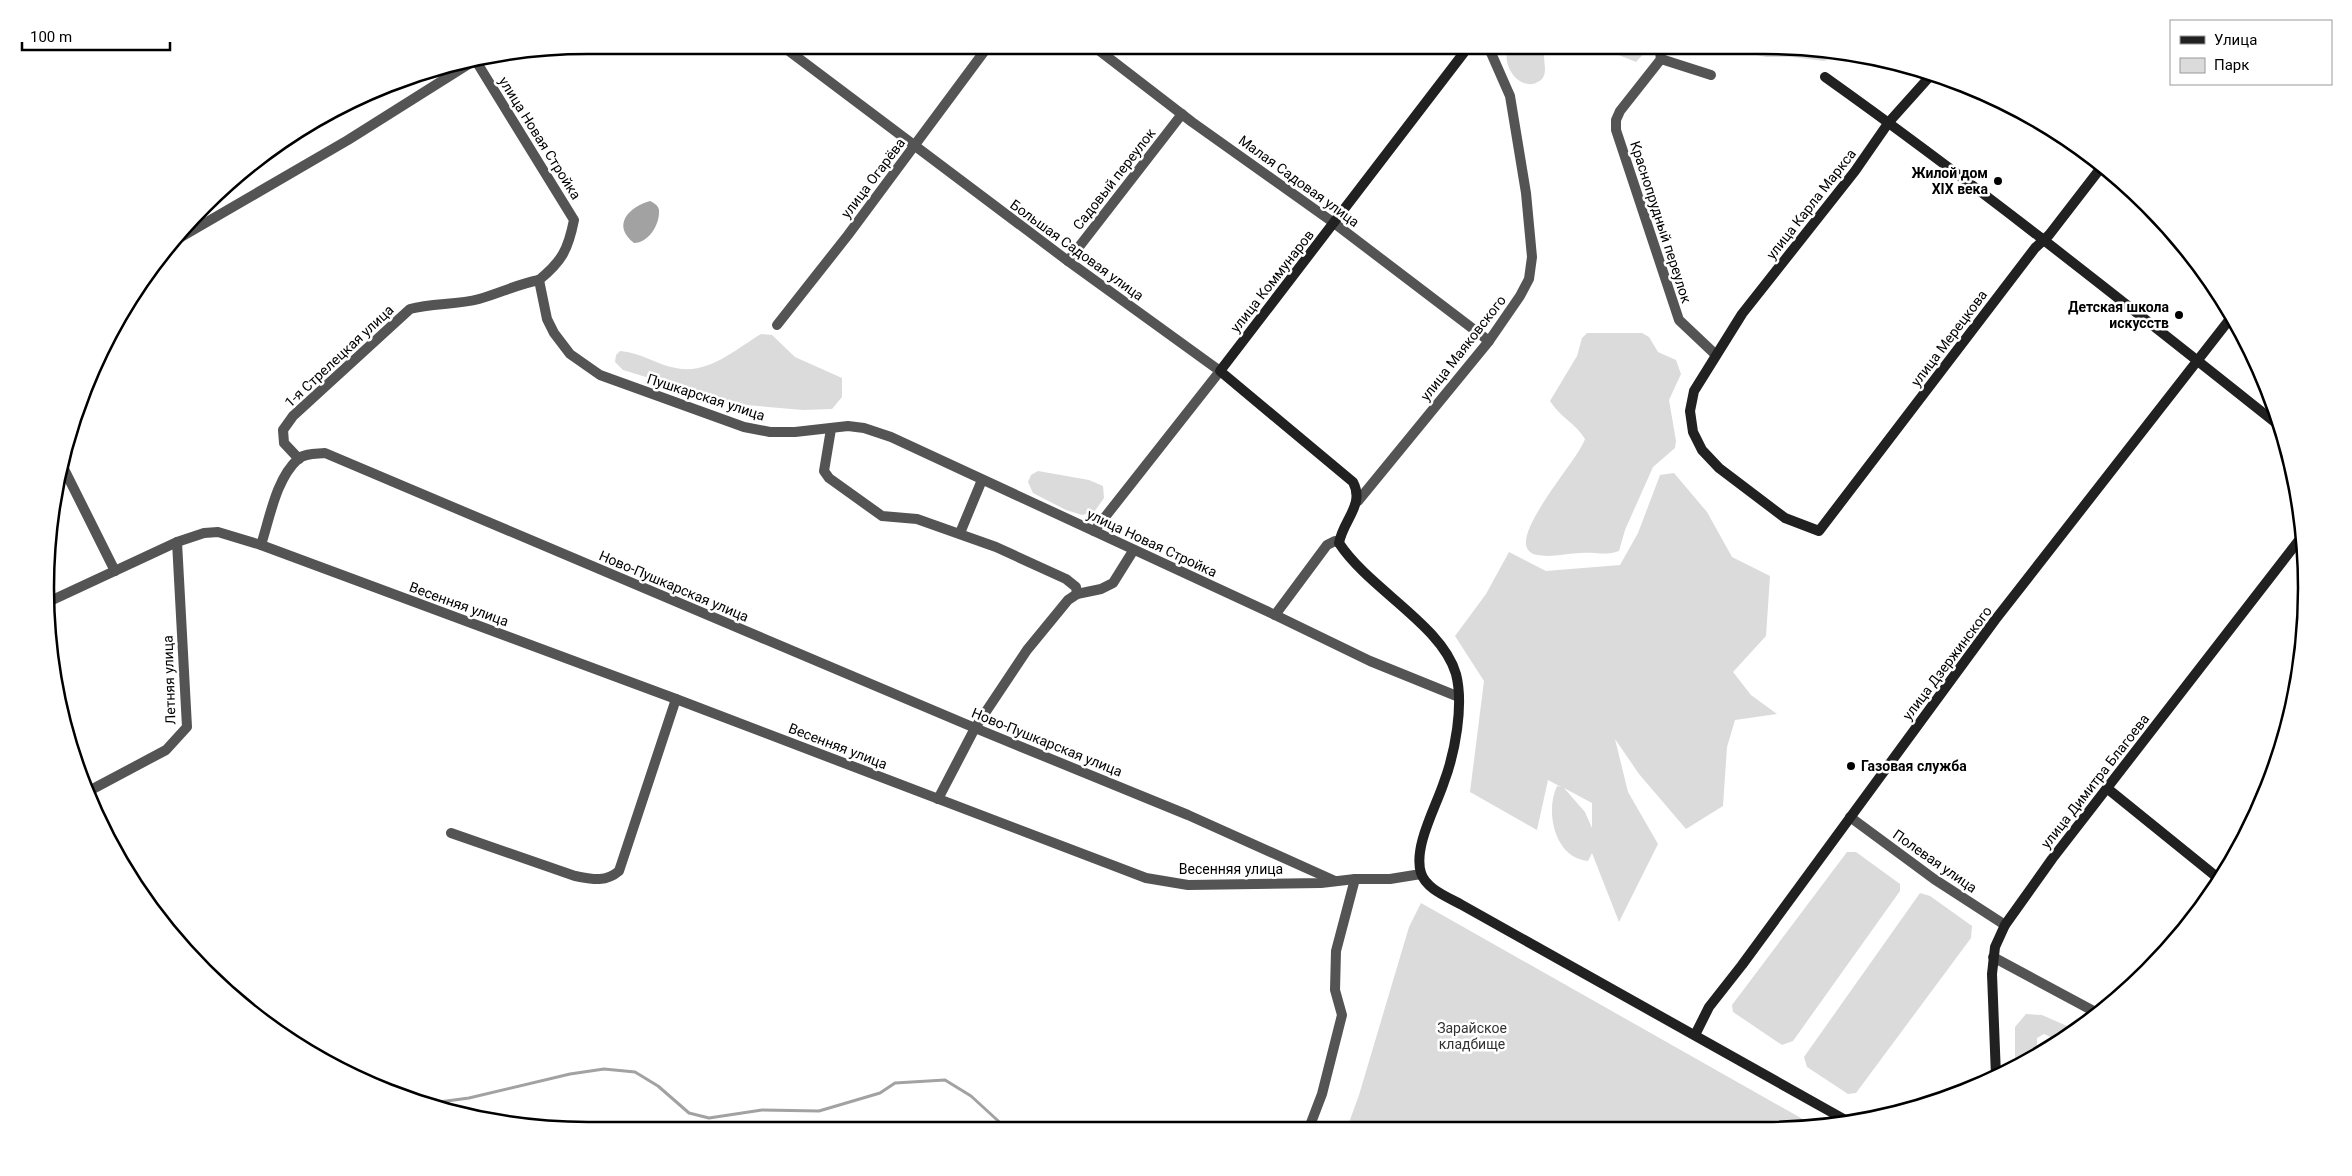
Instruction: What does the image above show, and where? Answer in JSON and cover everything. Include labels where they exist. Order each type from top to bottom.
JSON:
[{"type":"street","name":"Большая Садовая улица","points":[[793,54],[1068,261],[1220,371],[1353,482],[1358,491],[1358,501]]},
{"type":"street","name":"улица Огарёва","points":[[776,325],[848,236],[982,54]]},
{"type":"street","name":"Малая Садовая улица","points":[[1103,54],[1182,114],[1334,223],[1489,341]]},
{"type":"street","name":"улица Коммунаров","points":[[1094,531],[1220,371],[1464,54]]},
{"type":"street","name":"улица Маяковского","points":[[1358,501],[1489,341],[1520,296],[1529,279],[1532,257],[1526,193],[1510,96],[1492,54]]},
{"type":"street","points":[[1660,54],[1661,59],[1711,74]]},
{"type":"street","name":"Краснопрудный переулок","points":[[1661,59],[1620,111],[1616,120],[1616,130],[1679,320],[1716,355]]},
{"type":"street","name":"улица Новая Стройка","points":[[484,64],[574,220],[569,244],[562,258],[539,280]]},
{"type":"street","points":[[190,232],[348,140],[462,69]]},
{"type":"street","points":[[1825,77],[1889,122],[2044,240],[2271,419]]},
{"type":"street","name":"улица Карла Маркса","points":[[1716,355],[1742,314],[1855,171],[1889,122],[1927,79]]},
{"type":"street","name":"Садовый переулок","points":[[1068,261],[1182,114]]},
{"type":"street","name":"улица Мерецкова","points":[[1716,355],[1694,391],[1690,411],[1693,432],[1702,450],[1719,468],[1785,518],[1819,530],[2035,248],[2044,240],[2098,171]]},
{"type":"street","name":"Пушкарская улица","points":[[539,280],[546,319],[554,333],[570,354],[600,375],[744,427],[770,432],[831,429]]},
{"type":"street","name":"1-я Стрелецкая улица","points":[[299,459],[284,443],[282,430],[292,416],[410,309],[426,305],[478,299],[522,283],[539,280]]},
{"type":"street","name":"улица Дзержинского","points":[[1695,1034],[1709,1007],[1742,965],[1995,620],[2228,322]]},
{"type":"street","name":"улица Новая Стройка","points":[[831,429],[848,426],[873,431],[1094,531],[1370,661],[1459,697]]},
{"type":"street","points":[[831,429],[824,471],[829,478],[882,516],[917,518],[960,534],[1066,579],[1076,587],[1078,594]]},
{"type":"street","name":"Ново-Пушкарская улица","points":[[299,459],[308,454],[325,453],[975,728],[1188,815],[1335,881]]},
{"type":"street","points":[[54,599],[177,542],[204,533],[218,532],[261,544],[283,479],[299,459]]},
{"type":"street","points":[[66,474],[115,571]]},
{"type":"street","points":[[960,534],[982,480]]},
{"type":"street","points":[[1339,543],[1341,532],[1358,501]]},
{"type":"street","points":[[1275,615],[1327,545],[1335,541],[1339,543],[1360,570],[1441,644],[1455,671],[1459,697],[1451,760],[1421,848],[1419,861],[1421,874],[1436,890],[1840,1117]]},
{"type":"street","name":"Летняя улица","points":[[93,789],[166,750],[187,728],[177,542]]},
{"type":"street","name":"Весенняя улица","points":[[261,544],[676,699],[1146,878],[1188,885],[1355,879],[1390,880],[1421,874]]},
{"type":"street","name":"улица Димитра Благоева","points":[[1996,1069],[1992,994],[1993,957],[1998,938],[2005,925],[2052,859],[2108,790],[2296,544]]},
{"type":"street","points":[[938,799],[975,728],[1027,650],[1068,600],[1078,594],[1102,589],[1114,583],[1133,551]]},
{"type":"street","points":[[451,832],[575,876],[595,880],[612,877],[619,871],[676,699]]},
{"type":"street","points":[[2108,790],[2214,875]]},
{"type":"street","name":"Полевая улица","points":[[1850,818],[1934,879],[2005,925]]},
{"type":"street","points":[[1311,1122],[1322,1094],[1342,1015],[1335,990],[1336,951],[1355,879]]},
{"type":"street","points":[[1993,957],[2091,1010]]},
{"type":"green space","points":[[1507,54],[1544,54],[1544,77],[1534,84],[1527,84],[1514,76],[1507,62]]},
{"type":"green space","points":[[1616,54],[1643,54],[1636,62]]},
{"type":"green space","points":[[1752,54],[1834,58],[1824,61],[1792,57],[1766,57]]},
{"type":"green space","points":[[1587,333],[1642,333],[1649,337],[1658,352],[1676,360],[1681,374],[1669,400],[1676,441],[1675,448],[1653,467],[1625,530],[1619,551],[1551,556],[1535,555],[1529,551],[1526,542],[1529,529],[1537,513],[1585,439],[1550,401],[1577,356],[1582,338]]},
{"type":"green space","points":[[761,334],[772,335],[795,357],[842,378],[842,397],[832,409],[803,410],[734,404],[623,370],[615,362],[616,355],[620,351],[676,368],[699,368],[732,353]]},
{"type":"green space","points":[[1038,471],[1089,480],[1103,486],[1104,498],[1094,512],[1082,515],[1066,510],[1033,493],[1028,482],[1031,475]]},
{"type":"green space","points":[[1674,473],[1707,512],[1732,557],[1770,576],[1766,636],[1733,672],[1751,695],[1777,714],[1735,720],[1727,747],[1723,806],[1686,829],[1639,774],[1615,739],[1628,792],[1658,844],[1619,922],[1592,853],[1588,861],[1576,858],[1567,852],[1555,832],[1552,808],[1553,796],[1557,786],[1561,787],[1548,780],[1537,830],[1470,792],[1484,681],[1455,636],[1486,594],[1509,552],[1546,571],[1620,565],[1638,533],[1660,475]],"holes":[[[1564,788],[1592,803],[1592,828],[1585,812]]]},
{"type":"green space","points":[[1847,852],[1856,852],[1900,884],[1900,891],[1793,1041],[1782,1045],[1733,1012],[1732,1005]]},
{"type":"green space","points":[[1920,893],[1930,896],[1972,926],[1971,938],[1856,1093],[1848,1094],[1807,1067],[1804,1057]]},
{"type":"green space","name":"Зарайское кладбище","points":[[1421,903],[1805,1120],[1349,1122],[1409,927]]},
{"type":"green space","points":[[2026,1014],[2042,1015],[2068,1027],[2052,1038],[2044,1034],[2037,1038],[2037,1047],[2015,1059],[2015,1027]]},
{"type":"shaded area","points":[[650,201],[656,204],[659,210],[655,227],[648,237],[634,243],[627,236],[623,223],[630,212]]},
{"type":"waterway","points":[[442,1102],[469,1098],[570,1074],[604,1069],[635,1072],[658,1086],[689,1113],[709,1118],[762,1110],[819,1111],[880,1093],[895,1083],[945,1080],[971,1096],[999,1122]]},
{"type":"place","name":"Жилой дом XIX века","points":[[1998,181]]},
{"type":"place","name":"Детская школа искусств","points":[[2179,315]]},
{"type":"place","name":"Газовая служба","points":[[1851,766]]}]
